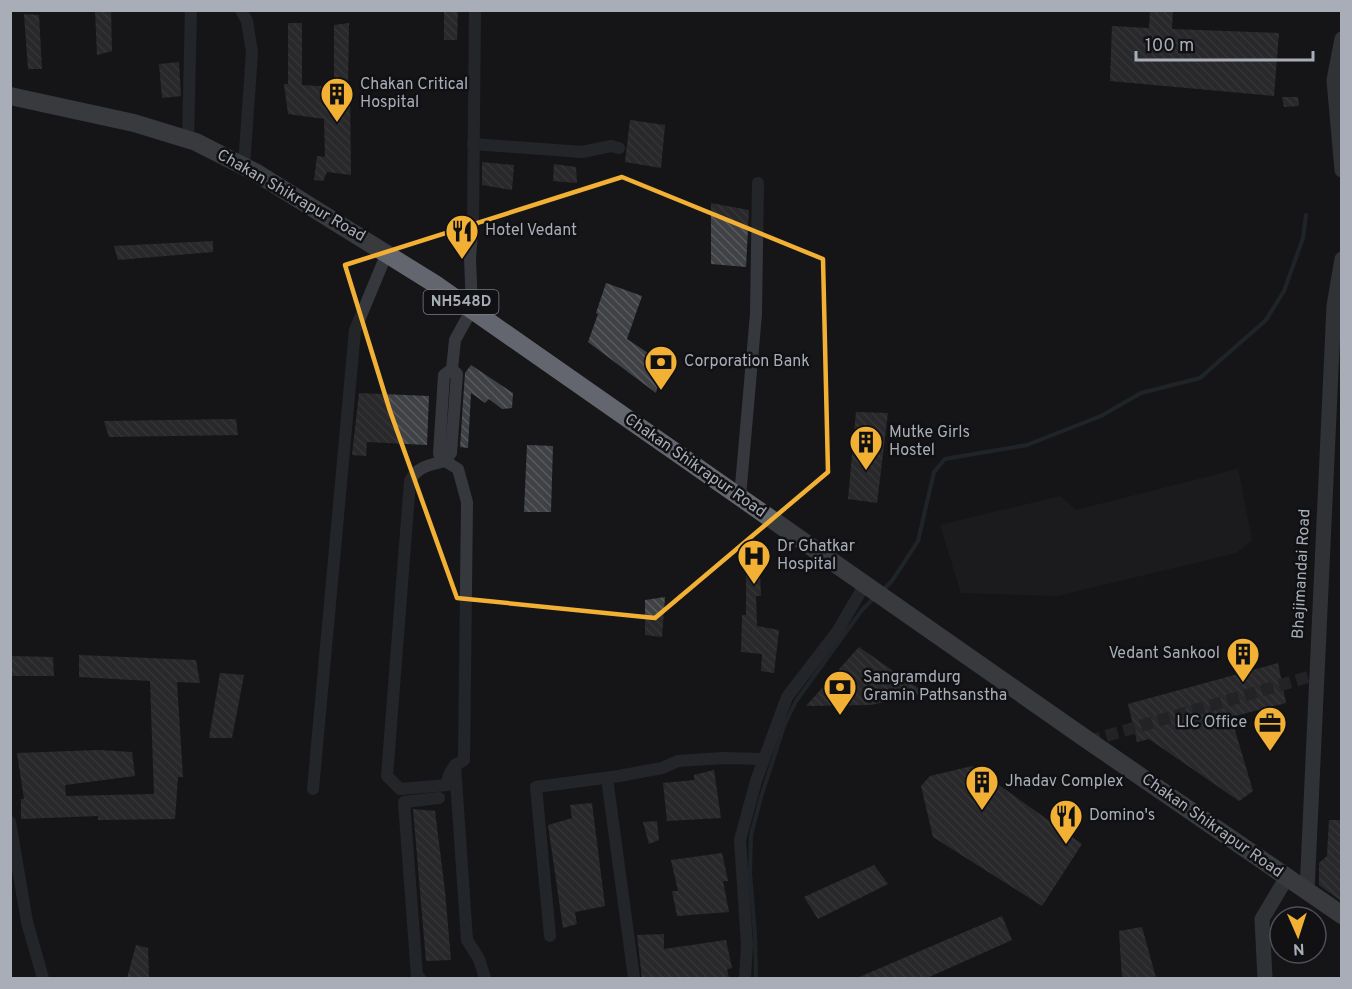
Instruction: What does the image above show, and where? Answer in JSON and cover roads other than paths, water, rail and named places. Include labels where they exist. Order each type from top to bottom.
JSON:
[{"type":"highway","name":"Chakan Shikrapur Road","points":[[10,96],[134,123],[188,140],[244,166],[387,253],[472,309],[1341,915]]},
{"type":"main road","points":[[1341,39],[1334,80],[1341,170]]},
{"type":"main road","name":"Bhajimandai Road","points":[[1307,891],[1341,259]]},
{"type":"main road","points":[[1265,978],[1262,919],[1287,877]]},
{"type":"street","points":[[188,140],[191,10]]},
{"type":"street","points":[[241,10],[249,30],[252,52],[244,166]]},
{"type":"street","points":[[445,461],[458,469],[467,502],[464,760],[455,764],[447,785],[400,789],[387,776],[410,480],[414,472],[425,466],[445,461],[451,453],[457,374],[452,369],[455,340],[472,309],[470,258],[473,222],[475,10]]},
{"type":"street","points":[[473,144],[582,152],[611,146],[619,148]]},
{"type":"street","points":[[740,497],[756,314],[758,183]]},
{"type":"street","points":[[313,789],[355,330],[387,253]]},
{"type":"street","points":[[745,978],[747,945],[740,840],[764,759],[787,697],[837,632],[868,586]]},
{"type":"street","points":[[550,936],[536,787],[662,768],[678,761],[723,758],[764,759]]},
{"type":"street","points":[[455,764],[467,940],[479,959],[485,978]]},
{"type":"street","points":[[607,778],[634,978]]},
{"type":"street","points":[[420,978],[417,976],[405,802],[439,798]]},
{"type":"street","points":[[10,822],[27,922],[43,978]]},
{"type":"waterway","points":[[883,590],[892,581],[918,541],[934,472],[945,459],[1027,445],[1101,416],[1141,393],[1200,378],[1266,320],[1284,291],[1303,238],[1306,215]]},
{"type":"waterway","points":[[756,978],[750,873],[751,835],[761,797],[784,726],[796,701],[862,610],[875,597]]},
{"type":"tunnel","points":[[1089,741],[1315,675]]},
{"type":"place","name":"Chakan Critical Hospital","points":[[337,123]]},
{"type":"place","name":"Hotel Vedant","points":[[462,260]]},
{"type":"place","name":"Corporation Bank","points":[[661,391]]},
{"type":"place","name":"Mutke Girls Hostel","points":[[866,471]]},
{"type":"place","name":"Dr Ghatkar Hospital","points":[[754,585]]},
{"type":"place","name":"Vedant Sankool","points":[[1243,683]]},
{"type":"place","name":"Sangramdurg Gramin Pathsanstha","points":[[840,716]]},
{"type":"place","name":"LIC Office","points":[[1270,752]]},
{"type":"place","name":"Jhadav Complex","points":[[982,811]]},
{"type":"place","name":"Domino's","points":[[1066,845]]}]
